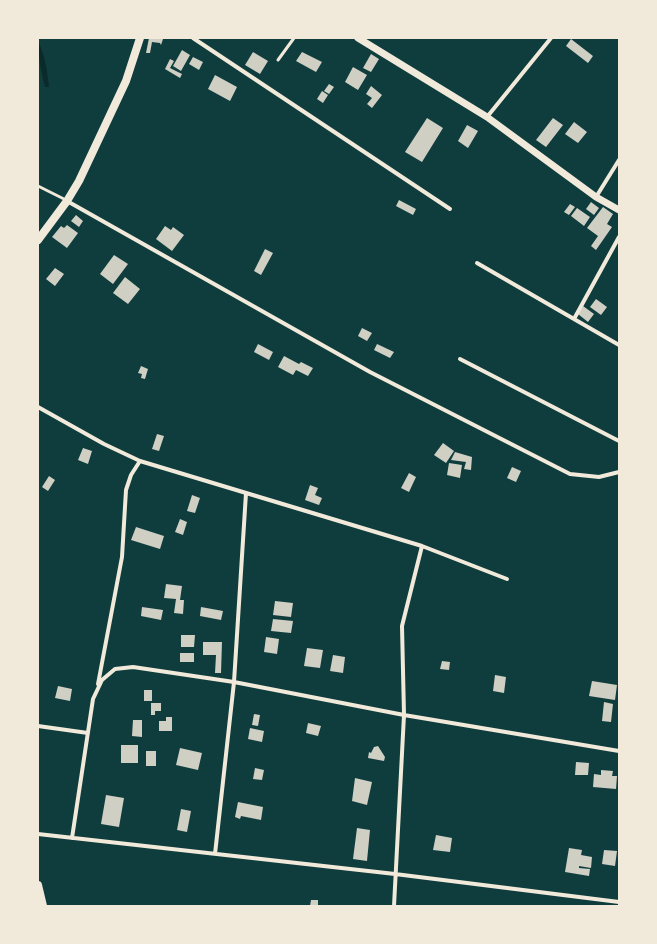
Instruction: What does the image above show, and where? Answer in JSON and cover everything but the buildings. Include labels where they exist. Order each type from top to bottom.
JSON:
[{"type":"main road","points":[[38,240],[79,182],[126,81],[140,38]]},
{"type":"main road","points":[[38,885],[43,906]]},
{"type":"street","points":[[193,38],[450,209]]},
{"type":"street","points":[[358,38],[487,117],[596,197],[619,210]]},
{"type":"street","points":[[487,117],[551,38]]},
{"type":"street","points":[[596,197],[619,160]]},
{"type":"street","points":[[67,201],[370,372],[570,474],[599,477],[619,472]]},
{"type":"street","points":[[574,319],[619,237]]},
{"type":"street","points":[[477,263],[619,345]]},
{"type":"street","points":[[460,359],[619,441]]},
{"type":"street","points":[[38,407],[104,444],[140,461],[422,546],[507,578]]},
{"type":"street","points":[[97,691],[122,557],[126,490],[131,475],[140,461]]},
{"type":"street","points":[[215,854],[234,682],[246,493]]},
{"type":"street","points":[[394,906],[404,715],[402,626],[422,546]]},
{"type":"street","points":[[72,838],[93,699],[102,680],[115,669],[133,667],[234,682],[404,715],[619,751]]},
{"type":"street","points":[[38,726],[88,733]]},
{"type":"street","points":[[38,834],[395,874],[619,902]]},
{"type":"lane","points":[[278,60],[294,38]]},
{"type":"lane","points":[[38,186],[67,201]]},
{"type":"water","points":[[38,41],[45,63],[49,87],[45,87],[39,58]]}]
